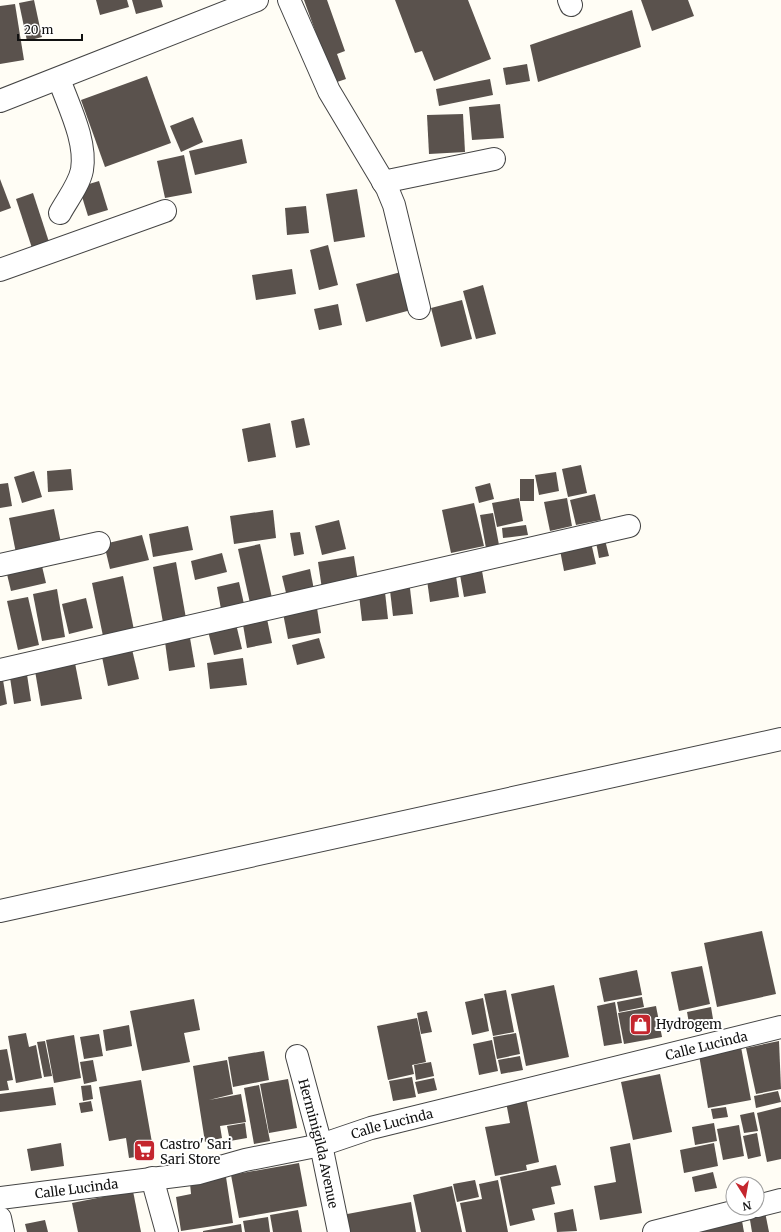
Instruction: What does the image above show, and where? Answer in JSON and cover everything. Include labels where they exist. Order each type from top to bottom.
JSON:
[{"type":"street","points":[[0,101],[257,0]]},
{"type":"street","points":[[289,0],[330,91],[383,182],[394,206],[418,308]]},
{"type":"street","points":[[58,79],[80,141],[83,154],[82,171],[60,213]]},
{"type":"street","points":[[383,182],[494,159]]},
{"type":"street","points":[[0,270],[165,211]]},
{"type":"street","points":[[0,670],[629,526]]},
{"type":"street","points":[[0,565],[99,542]]},
{"type":"street","points":[[0,911],[781,739]]},
{"type":"street","name":"Calle Lucinda","points":[[0,1198],[199,1173],[245,1160],[321,1145],[372,1128],[781,1027]]},
{"type":"street","name":"Herminigilda Avenue","points":[[297,1056],[321,1145],[339,1232]]},
{"type":"street","points":[[152,1178],[167,1232]]},
{"type":"street","points":[[765,1204],[781,1200]]},
{"type":"street","points":[[654,1232],[725,1214]]},
{"type":"street","points":[[0,1218],[3,1232]]},
{"type":"building","points":[[34,0],[42,37],[27,41],[19,3]]},
{"type":"building","points":[[96,0],[127,0],[129,7],[100,15]]},
{"type":"building","points":[[132,0],[161,0],[163,7],[136,14]]},
{"type":"building","points":[[304,0],[327,0],[345,51],[337,54],[346,79],[334,83]]},
{"type":"building","points":[[395,0],[468,0],[491,59],[434,81],[422,51],[415,53]]},
{"type":"building","points":[[641,0],[688,0],[694,16],[652,31]]},
{"type":"building","points":[[15,4],[24,60],[0,64],[0,6]]},
{"type":"building","points":[[632,10],[641,47],[538,82],[530,45]]},
{"type":"building","points":[[527,64],[530,81],[506,85],[503,68]]},
{"type":"building","points":[[147,76],[171,143],[105,167],[81,100]]},
{"type":"building","points":[[490,79],[493,95],[439,106],[436,89]]},
{"type":"building","points":[[500,104],[504,138],[472,140],[469,107]]},
{"type":"building","points":[[463,114],[465,152],[429,154],[427,115]]},
{"type":"building","points":[[193,117],[203,142],[181,152],[170,126]]},
{"type":"building","points":[[242,139],[247,163],[195,175],[189,151]]},
{"type":"building","points":[[184,155],[192,193],[165,198],[157,161]]},
{"type":"building","points":[[0,179],[11,208],[0,212]]},
{"type":"building","points":[[99,181],[108,210],[88,216],[79,187]]},
{"type":"building","points":[[357,189],[365,237],[334,242],[326,194]]},
{"type":"building","points":[[33,193],[49,242],[32,248],[16,199]]},
{"type":"building","points":[[306,206],[309,233],[287,235],[285,208]]},
{"type":"building","points":[[328,245],[338,285],[319,290],[310,250]]},
{"type":"building","points":[[292,269],[296,294],[256,300],[252,275]]},
{"type":"building","points":[[401,272],[411,310],[366,322],[356,284]]},
{"type":"building","points":[[483,285],[496,334],[476,339],[463,291]]},
{"type":"building","points":[[462,300],[472,339],[441,347],[431,308]]},
{"type":"building","points":[[338,304],[342,325],[319,330],[314,309]]},
{"type":"building","points":[[304,418],[310,445],[296,448],[291,421]]},
{"type":"building","points":[[270,423],[276,457],[248,462],[242,429]]},
{"type":"building","points":[[581,465],[587,493],[568,497],[562,469]]},
{"type":"building","points":[[71,469],[73,490],[48,492],[47,471]]},
{"type":"building","points":[[34,471],[42,497],[22,503],[14,477]]},
{"type":"building","points":[[556,472],[559,491],[539,495],[535,475]]},
{"type":"building","points":[[520,479],[534,479],[534,501],[520,501]]},
{"type":"building","points":[[8,483],[12,506],[0,508],[0,484]]},
{"type":"building","points":[[490,483],[494,499],[479,503],[475,487]]},
{"type":"building","points":[[595,494],[601,520],[576,525],[570,500]]},
{"type":"building","points":[[519,498],[523,521],[497,527],[492,503]]},
{"type":"building","points":[[567,498],[572,526],[550,531],[544,502]]},
{"type":"building","points":[[474,503],[484,546],[451,553],[442,510]]},
{"type":"building","points":[[54,509],[61,543],[16,553],[9,518]]},
{"type":"building","points":[[273,510],[276,538],[234,544],[230,516]]},
{"type":"building","points":[[493,513],[499,545],[486,548],[480,515]]},
{"type":"building","points":[[339,520],[346,549],[322,555],[315,526]]},
{"type":"building","points":[[526,525],[528,535],[503,538],[502,528]]},
{"type":"building","points":[[188,526],[193,550],[153,557],[149,534]]},
{"type":"building","points":[[300,532],[304,554],[294,556],[290,533]]},
{"type":"building","points":[[142,535],[149,560],[110,569],[104,544]]},
{"type":"building","points":[[604,536],[609,556],[599,558],[595,537]]},
{"type":"building","points":[[590,538],[596,564],[564,571],[559,545]]},
{"type":"building","points":[[260,544],[272,598],[250,603],[238,549]]},
{"type":"building","points":[[222,553],[227,572],[195,580],[191,561]]},
{"type":"building","points":[[354,556],[358,582],[322,589],[318,562]]},
{"type":"building","points":[[41,562],[46,583],[11,591],[6,570]]},
{"type":"building","points":[[176,562],[187,624],[164,628],[153,567]]},
{"type":"building","points":[[310,569],[314,590],[287,597],[282,576]]},
{"type":"building","points":[[482,571],[486,593],[464,597],[460,575]]},
{"type":"building","points":[[123,576],[134,630],[103,636],[92,583]]},
{"type":"building","points":[[456,576],[459,597],[430,602],[427,580]]},
{"type":"building","points":[[409,580],[413,614],[393,616],[389,582]]},
{"type":"building","points":[[239,582],[244,604],[221,609],[217,587]]},
{"type":"building","points":[[57,589],[65,637],[42,641],[33,594]]},
{"type":"building","points":[[385,592],[388,619],[362,621],[359,595]]},
{"type":"building","points":[[28,597],[39,645],[18,650],[7,601]]},
{"type":"building","points":[[86,598],[93,628],[69,634],[62,604]]},
{"type":"building","points":[[316,602],[321,633],[288,639],[282,608]]},
{"type":"building","points":[[266,614],[272,643],[247,648],[242,619]]},
{"type":"building","points":[[236,624],[242,649],[214,655],[208,631]]},
{"type":"building","points":[[190,638],[195,667],[169,671],[165,642]]},
{"type":"building","points":[[319,638],[325,658],[297,665],[292,645]]},
{"type":"building","points":[[131,645],[139,679],[108,686],[101,652]]},
{"type":"building","points":[[74,658],[82,699],[41,706],[34,665]]},
{"type":"building","points":[[243,658],[247,685],[210,689],[207,663]]},
{"type":"building","points":[[26,668],[31,701],[14,704],[9,671]]},
{"type":"building","points":[[3,680],[7,704],[0,706],[0,681]]},
{"type":"building","points":[[762,931],[776,994],[717,1007],[704,943]]},
{"type":"building","points":[[702,966],[710,1004],[679,1011],[671,972]]},
{"type":"building","points":[[637,970],[642,995],[604,1002],[599,978]]},
{"type":"building","points":[[554,985],[569,1057],[526,1066],[511,994]]},
{"type":"building","points":[[506,990],[514,1032],[493,1036],[484,994]]},
{"type":"building","points":[[642,997],[644,1007],[619,1012],[617,1002]]},
{"type":"building","points":[[483,998],[489,1031],[472,1035],[465,1002]]},
{"type":"building","points":[[194,999],[200,1030],[184,1033],[190,1062],[142,1071],[130,1011]]},
{"type":"building","points":[[615,1002],[622,1043],[604,1046],[597,1006]]},
{"type":"building","points":[[656,1006],[662,1037],[624,1044],[618,1013]]},
{"type":"building","points":[[711,1007],[713,1019],[689,1023],[687,1012]]},
{"type":"building","points":[[427,1011],[432,1032],[421,1034],[417,1013]]},
{"type":"building","points":[[417,1018],[426,1062],[412,1065],[414,1074],[388,1080],[377,1026]]},
{"type":"building","points":[[129,1025],[132,1046],[106,1051],[103,1030]]},
{"type":"building","points":[[26,1033],[29,1047],[36,1045],[42,1078],[16,1083],[8,1036]]},
{"type":"building","points":[[516,1033],[520,1054],[497,1059],[493,1037]]},
{"type":"building","points":[[99,1034],[103,1056],[84,1059],[80,1037]]},
{"type":"building","points":[[74,1035],[81,1078],[54,1083],[46,1040]]},
{"type":"building","points":[[492,1040],[498,1071],[479,1075],[473,1044]]},
{"type":"building","points":[[45,1041],[52,1076],[44,1077],[37,1042]]},
{"type":"building","points":[[779,1041],[781,1089],[756,1094],[746,1048]]},
{"type":"building","points":[[741,1047],[751,1100],[708,1108],[699,1055]]},
{"type":"building","points":[[7,1049],[13,1080],[7,1081],[9,1090],[0,1091],[0,1050]]},
{"type":"building","points":[[264,1051],[269,1080],[233,1087],[228,1057]]},
{"type":"building","points":[[520,1056],[523,1070],[501,1074],[498,1060]]},
{"type":"building","points":[[93,1060],[97,1081],[84,1084],[80,1062]]},
{"type":"building","points":[[227,1060],[233,1094],[209,1100],[241,1094],[246,1122],[220,1126],[222,1138],[205,1142],[193,1066]]},
{"type":"building","points":[[431,1062],[434,1076],[416,1080],[414,1065]]},
{"type":"building","points":[[660,1074],[672,1132],[633,1140],[621,1082]]},
{"type":"building","points":[[412,1077],[416,1097],[393,1101],[389,1081]]},
{"type":"building","points":[[434,1078],[437,1090],[418,1094],[415,1082]]},
{"type":"building","points":[[288,1079],[297,1128],[269,1133],[260,1084]]},
{"type":"building","points":[[141,1080],[154,1154],[129,1158],[126,1138],[109,1141],[99,1087]]},
{"type":"building","points":[[91,1085],[93,1099],[83,1101],[81,1086]]},
{"type":"building","points":[[259,1085],[270,1141],[254,1144],[244,1088]]},
{"type":"building","points":[[53,1087],[56,1105],[0,1112],[0,1094]]},
{"type":"building","points":[[778,1091],[781,1102],[756,1108],[754,1096]]},
{"type":"building","points":[[526,1098],[539,1162],[526,1165],[527,1170],[495,1176],[485,1127],[510,1123],[506,1102]]},
{"type":"building","points":[[91,1101],[93,1111],[81,1113],[79,1103]]},
{"type":"building","points":[[726,1107],[728,1117],[713,1119],[711,1109]]},
{"type":"building","points":[[781,1107],[781,1159],[767,1162],[757,1113]]},
{"type":"building","points":[[754,1112],[758,1131],[744,1133],[740,1115]]},
{"type":"building","points":[[245,1123],[247,1138],[230,1141],[227,1126]]},
{"type":"building","points":[[714,1123],[717,1141],[695,1145],[692,1127]]},
{"type":"building","points":[[739,1125],[744,1156],[723,1160],[717,1129]]},
{"type":"building","points":[[757,1133],[761,1156],[748,1159],[743,1136]]},
{"type":"building","points":[[61,1143],[64,1166],[31,1171],[27,1149]]},
{"type":"building","points":[[630,1143],[642,1213],[600,1220],[594,1186],[616,1182],[610,1147]]},
{"type":"building","points":[[714,1143],[718,1166],[684,1173],[680,1150]]},
{"type":"building","points":[[299,1163],[307,1206],[239,1218],[231,1175]]},
{"type":"building","points":[[556,1165],[561,1185],[551,1187],[555,1204],[532,1209],[535,1220],[510,1226],[500,1177]]},
{"type":"building","points":[[713,1172],[717,1188],[695,1192],[692,1177]]},
{"type":"building","points":[[226,1177],[233,1223],[181,1231],[176,1197],[191,1194],[190,1183]]},
{"type":"building","points":[[475,1180],[479,1197],[457,1202],[453,1184]]},
{"type":"building","points":[[498,1180],[508,1232],[466,1232],[460,1203],[482,1199],[479,1184]]},
{"type":"building","points":[[452,1186],[462,1232],[421,1232],[413,1195]]},
{"type":"building","points":[[133,1191],[141,1232],[78,1232],[72,1203]]},
{"type":"building","points":[[411,1202],[416,1232],[345,1232],[342,1215]]},
{"type":"building","points":[[573,1209],[577,1231],[557,1232],[554,1213]]},
{"type":"building","points":[[298,1210],[302,1232],[273,1232],[270,1215]]},
{"type":"building","points":[[765,1212],[769,1232],[752,1232],[749,1216],[765,1216]]},
{"type":"building","points":[[268,1217],[270,1232],[245,1232],[243,1221]]},
{"type":"building","points":[[45,1220],[48,1232],[27,1232],[25,1224]]},
{"type":"building","points":[[742,1221],[744,1232],[686,1232]]},
{"type":"building","points":[[241,1224],[242,1232],[203,1232],[203,1231]]},
{"type":"place","name":"Hydrogem","points":[[640,1024]]},
{"type":"place","name":"Castro' Sari Sari Store","points":[[144,1151]]}]
